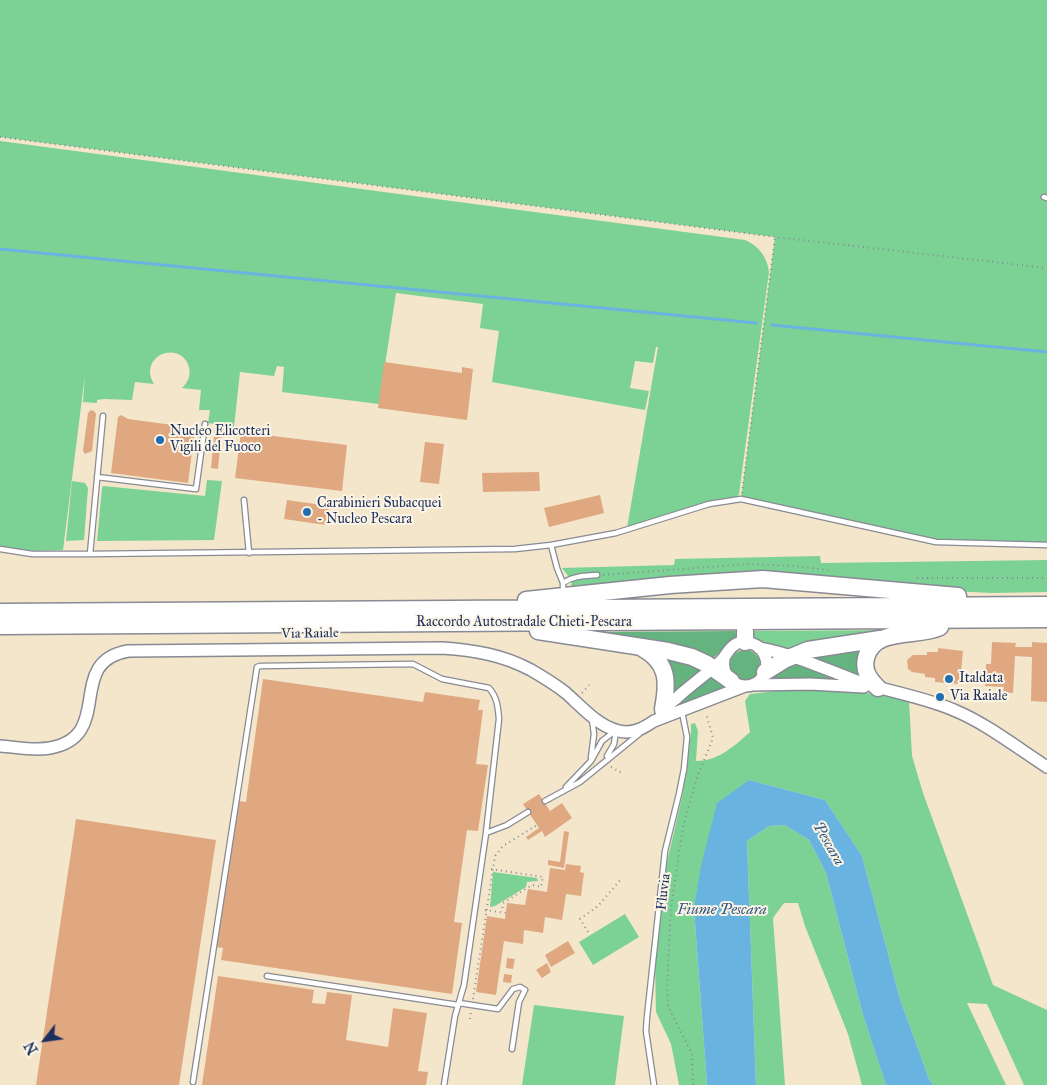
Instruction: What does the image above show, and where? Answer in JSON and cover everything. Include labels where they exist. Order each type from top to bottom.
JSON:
[{"type":"highway","points":[[424,610],[447,602],[525,600],[563,590],[763,579],[964,597],[1042,597],[1047,599]]},
{"type":"highway","points":[[743,580],[744,597]]},
{"type":"highway","name":"Raccordo Autostradale Chieti-Pescara","points":[[0,612],[1047,605]]},
{"type":"highway","name":"Raccordo Autostradale Chieti-Pescara","points":[[0,626],[1047,619]]},
{"type":"highway","points":[[765,672],[791,657],[808,650],[936,629],[953,620]]},
{"type":"highway","points":[[524,623],[538,631],[640,647],[718,663],[742,684]]},
{"type":"highway","points":[[878,688],[866,673],[865,660],[871,648],[880,639]]},
{"type":"highway","points":[[640,647],[655,657],[664,672],[666,689],[659,715]]},
{"type":"street","points":[[659,715],[682,712],[742,684],[762,678],[765,672],[766,659],[750,640]]},
{"type":"street","points":[[616,731],[636,731],[659,715],[718,663],[732,647],[750,640],[791,657],[878,688],[955,710],[1047,768]]},
{"type":"street","name":"Via Raiale","points":[[0,746],[28,749],[49,748],[72,739],[83,727],[94,676],[98,668],[113,655],[128,651],[434,648],[476,651],[510,660],[531,670],[564,692],[592,718],[616,731]]},
{"type":"street","points":[[742,684],[810,684],[878,688]]},
{"type":"lane","points":[[90,554],[103,416]]},
{"type":"lane","points":[[97,477],[196,489],[204,424]]},
{"type":"lane","points":[[0,549],[32,554],[90,554],[515,549],[551,545],[616,533],[709,504],[741,499],[936,542],[1047,545]]},
{"type":"lane","points":[[244,500],[249,553]]},
{"type":"lane","points":[[551,545],[563,590]]},
{"type":"lane","points":[[563,590],[568,579],[580,576],[597,576]]},
{"type":"lane","points":[[192,1082],[257,667],[413,664],[442,679],[489,688],[497,702],[499,719],[486,833],[464,985],[458,1004],[444,1085]]},
{"type":"lane","points":[[654,1085],[646,1032],[647,1017],[665,852],[684,769],[687,737],[682,712]]},
{"type":"lane","points":[[545,801],[580,782],[659,715]]},
{"type":"lane","points":[[591,761],[594,734],[592,718]]},
{"type":"lane","points":[[604,761],[614,744],[616,731]]},
{"type":"lane","points":[[562,791],[591,761],[602,741],[616,731]]},
{"type":"lane","points":[[486,833],[507,825],[528,812]]},
{"type":"lane","points":[[267,976],[498,1009],[513,990],[520,987],[525,990],[518,1002],[512,1049]]},
{"type":"path","points":[[0,137],[775,237],[1047,268]]},
{"type":"path","points":[[741,499],[775,237]]},
{"type":"path","points":[[578,696],[589,685]]},
{"type":"path","name":"Fluvia","points":[[693,1085],[692,1054],[668,1006],[667,988],[671,907],[683,827],[697,777],[713,738],[702,703]]},
{"type":"path","points":[[604,761],[624,774]]},
{"type":"path","points":[[470,1019],[490,868],[499,850],[536,826],[532,822]]},
{"type":"path","points":[[490,868],[543,877],[542,886],[532,885],[503,903],[502,912]]},
{"type":"path","points":[[588,932],[580,919],[598,906],[622,878]]},
{"type":"path","points":[[484,910],[506,912]]},
{"type":"green space","points":[[0,0],[1047,0],[1047,545],[936,542],[741,499],[775,237],[0,137]]},
{"type":"green space","points":[[0,141],[745,240],[762,253],[769,272],[739,494],[736,498],[627,528],[658,347],[656,347],[653,363],[635,361],[630,388],[649,391],[645,410],[492,382],[499,331],[480,328],[483,304],[396,293],[379,404],[282,392],[284,367],[277,366],[274,376],[240,372],[234,427],[208,423],[210,410],[199,410],[201,390],[182,388],[188,379],[190,370],[185,359],[178,354],[170,352],[155,358],[151,365],[150,374],[154,384],[135,382],[132,400],[104,399],[97,400],[97,403],[83,402],[85,375],[63,550],[36,551],[0,547]]},
{"type":"green space","points":[[207,480],[222,481],[214,540],[97,541],[103,486],[205,496]]},
{"type":"green space","points":[[72,481],[85,483],[88,488],[84,540],[66,541]]},
{"type":"green space","points":[[820,556],[821,563],[1047,560],[1047,592],[992,593],[952,591],[763,572],[722,573],[574,590],[571,586],[572,581],[562,568],[674,565],[675,559]]},
{"type":"green space","points":[[902,630],[792,652],[756,639],[752,631]]},
{"type":"green space","points":[[735,631],[737,637],[711,660],[595,632]]},
{"type":"green space","points":[[868,645],[864,679],[802,657]]},
{"type":"green space","points":[[745,650],[751,651],[759,659],[759,671],[751,679],[745,680],[739,679],[731,671],[730,665],[731,659],[739,651]]},
{"type":"green space","points":[[656,653],[705,668],[670,699]]},
{"type":"green space","points":[[792,663],[848,682],[763,683]]},
{"type":"green space","points":[[713,676],[731,689],[668,711]]},
{"type":"green space","points":[[796,689],[853,691],[909,700],[912,756],[923,793],[993,985],[1047,1010],[1047,1085],[1024,1085],[987,1004],[967,1003],[1006,1085],[933,1085],[929,1079],[900,999],[862,856],[825,800],[749,780],[694,909],[707,1085],[679,1085],[671,1044],[656,1012],[655,963],[667,862],[683,793],[691,724],[695,723],[698,731],[696,761],[719,756],[750,732],[745,701],[750,694]]},
{"type":"green space","points":[[785,825],[809,840],[826,873],[863,1015],[886,1085],[862,1085],[848,1034],[805,926],[798,903],[784,903],[773,918],[785,1085],[756,1085],[747,841],[769,826]]},
{"type":"green space","points":[[493,872],[537,878],[538,881],[527,882],[526,887],[495,906],[490,907]]},
{"type":"green space","points":[[625,914],[639,937],[593,965],[579,942]]},
{"type":"green space","points":[[534,1005],[624,1016],[615,1085],[522,1085]]},
{"type":"water","name":"Fiume Pescara","points":[[749,780],[825,800],[862,856],[900,999],[929,1079],[933,1085],[886,1085],[863,1015],[826,873],[809,840],[785,825],[769,826],[747,841],[756,1085],[707,1085],[694,909],[701,866],[717,803]]},
{"type":"building","points":[[384,362],[462,373],[462,367],[473,369],[467,420],[378,408]]},
{"type":"building","points":[[91,410],[96,414],[92,451],[85,454],[83,451],[88,413]]},
{"type":"building","points":[[121,415],[128,419],[195,428],[188,483],[111,473],[118,417]]},
{"type":"building","points":[[215,426],[226,428],[226,437],[221,436],[218,469],[211,468]]},
{"type":"building","points":[[241,432],[347,445],[342,491],[235,478]]},
{"type":"building","points":[[425,442],[444,444],[439,484],[420,482]]},
{"type":"building","points":[[539,472],[540,491],[483,492],[482,473]]},
{"type":"building","points":[[600,495],[604,513],[549,527],[544,508]]},
{"type":"building","name":"Carabinieri Subacquei - Nucleo Pescara","points":[[287,500],[329,506],[326,525],[284,519]]},
{"type":"building","points":[[992,642],[1016,643],[1015,647],[1032,647],[1032,642],[1047,643],[1047,702],[1031,701],[1032,657],[1015,656],[1013,693],[1003,692],[1004,687],[985,686],[986,664],[991,664]]},
{"type":"building","points":[[938,648],[963,651],[960,684],[935,682],[935,678],[925,677],[925,674],[912,672],[908,669],[907,660],[913,655],[927,655],[927,652],[938,652]]},
{"type":"building","points":[[263,679],[423,702],[425,692],[480,700],[478,710],[483,710],[476,764],[488,765],[478,831],[467,830],[454,922],[462,923],[452,994],[221,960],[223,948],[217,947],[238,801],[246,802]]},
{"type":"building","points":[[539,794],[550,811],[562,803],[572,818],[545,837],[542,831],[528,840],[526,837],[539,828],[523,804]]},
{"type":"building","points":[[76,819],[216,840],[179,1085],[36,1085]]},
{"type":"building","points":[[564,831],[569,832],[564,868],[548,865],[548,860],[560,862]]},
{"type":"building","points":[[566,864],[581,866],[580,872],[584,873],[581,896],[566,894],[562,920],[545,917],[543,933],[524,930],[523,944],[504,941],[496,995],[476,992],[487,916],[505,919],[507,903],[525,905],[528,889],[547,892],[550,868],[565,870]]},
{"type":"building","points":[[568,941],[575,953],[551,967],[545,955]]},
{"type":"building","points":[[507,958],[515,959],[513,969],[506,968]]},
{"type":"building","points":[[547,963],[551,972],[542,978],[536,970]]},
{"type":"building","points":[[504,974],[512,975],[511,983],[503,982]]},
{"type":"building","points":[[218,976],[314,990],[312,1003],[325,1004],[327,992],[352,995],[346,1040],[388,1047],[393,1008],[427,1013],[418,1071],[428,1072],[426,1085],[202,1085]]},
{"type":"waterway","points":[[0,249],[756,323]]},
{"type":"waterway","points":[[772,325],[1047,352]]},
{"type":"place","name":"Nucleo Elicotteri Vigili del Fuoco","points":[[160,440]]},
{"type":"place","name":"Carabinieri Subacquei - Nucleo Pescara","points":[[307,512]]},
{"type":"place","name":"Italdata","points":[[949,679]]},
{"type":"place","name":"Via Raiale","points":[[940,697]]},
{"type":"water label","name":"Pescara","points":[[828,844]]}]
